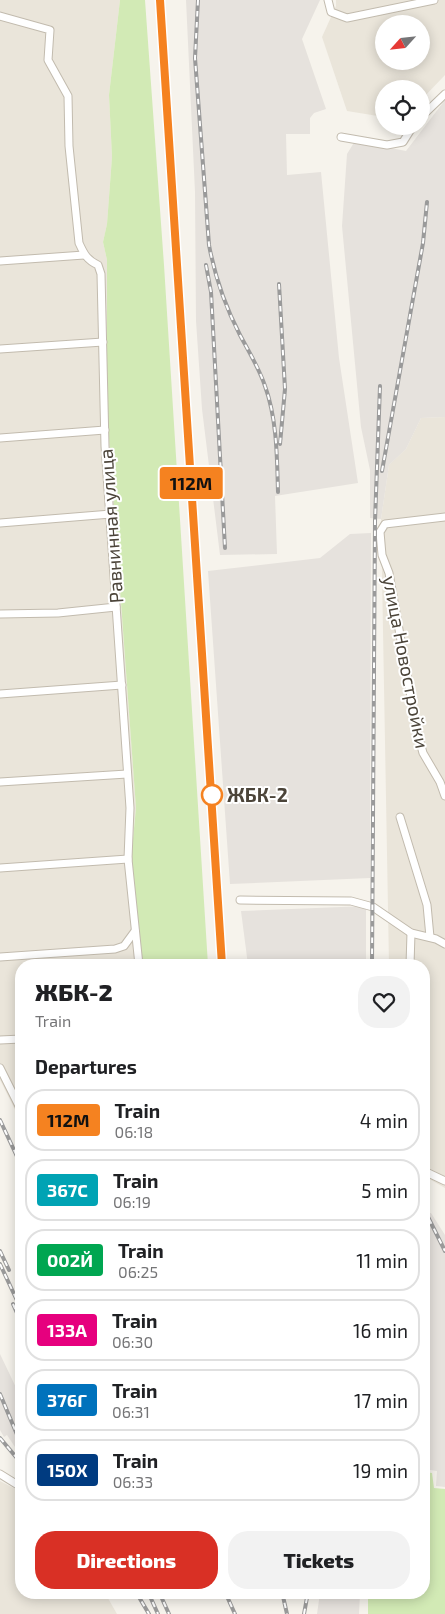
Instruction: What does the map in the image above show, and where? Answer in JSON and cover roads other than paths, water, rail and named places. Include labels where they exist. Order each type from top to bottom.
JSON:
[{"type":"street","points":[[328,0],[331,12],[347,18],[434,0]]},
{"type":"street","points":[[0,16],[50,30],[48,60],[68,96],[69,146],[79,244],[84,255],[0,261]]},
{"type":"street","points":[[430,108],[445,94]]},
{"type":"street","points":[[340,137],[387,145],[404,142],[408,135]]},
{"type":"street","name":"Равнинная улица","points":[[84,255],[90,262],[98,265],[102,274],[105,430],[130,808],[128,859],[138,959]]},
{"type":"street","points":[[0,349],[103,342]]},
{"type":"street","points":[[0,438],[105,430]]},
{"type":"street","points":[[0,523],[111,514]]},
{"type":"street","name":"улица Новостройки","points":[[445,517],[385,524],[380,532],[382,555],[389,573],[422,752],[440,782],[445,796]]},
{"type":"street","points":[[0,614],[58,613],[116,607]]},
{"type":"street","points":[[0,694],[122,685]]},
{"type":"street","points":[[0,782],[127,774]]},
{"type":"street","points":[[400,817],[427,905],[430,937]]},
{"type":"street","points":[[0,868],[128,859]]},
{"type":"street","points":[[240,900],[351,901],[374,907],[411,933],[430,937],[445,944]]},
{"type":"street","points":[[0,957],[115,949],[124,946],[135,931]]},
{"type":"street","points":[[410,959],[411,933]]},
{"type":"street","points":[[0,1040],[15,1039]]},
{"type":"street","points":[[0,1068],[15,1098]]},
{"type":"street","points":[[430,1174],[445,1181]]},
{"type":"street","points":[[0,1474],[15,1483]]},
{"type":"railway","points":[[160,0],[222,959]]},
{"type":"railway","points":[[198,0],[195,58],[209,245],[217,280],[225,302],[260,373],[269,399],[276,438],[278,492]]},
{"type":"railway","points":[[382,471],[423,243],[427,202]]},
{"type":"railway","points":[[206,265],[211,292],[225,548]]},
{"type":"railway","points":[[279,284],[285,389],[280,444]]},
{"type":"railway","points":[[372,959],[375,521],[380,386]]},
{"type":"railway","points":[[0,1120],[15,1152]]},
{"type":"railway","points":[[430,1221],[445,1251]]},
{"type":"railway","points":[[0,1251],[9,1270]]},
{"type":"railway","points":[[0,1264],[15,1296]]},
{"type":"railway","points":[[13,1304],[15,1308]]},
{"type":"railway","points":[[0,1394],[15,1430]]},
{"type":"railway","points":[[0,1438],[15,1456]]},
{"type":"railway","points":[[140,1599],[149,1614]]},
{"type":"railway","points":[[151,1599],[158,1614]]},
{"type":"railway","points":[[162,1599],[169,1614]]},
{"type":"railway","points":[[228,1599],[235,1614]]},
{"type":"railway","points":[[284,1599],[287,1614]]},
{"type":"railway","points":[[304,1614],[307,1599]]},
{"type":"train","name":"112М","points":[[160,0],[222,959]]},
{"type":"place","name":"ЖБК-2","points":[[212,795]]}]
